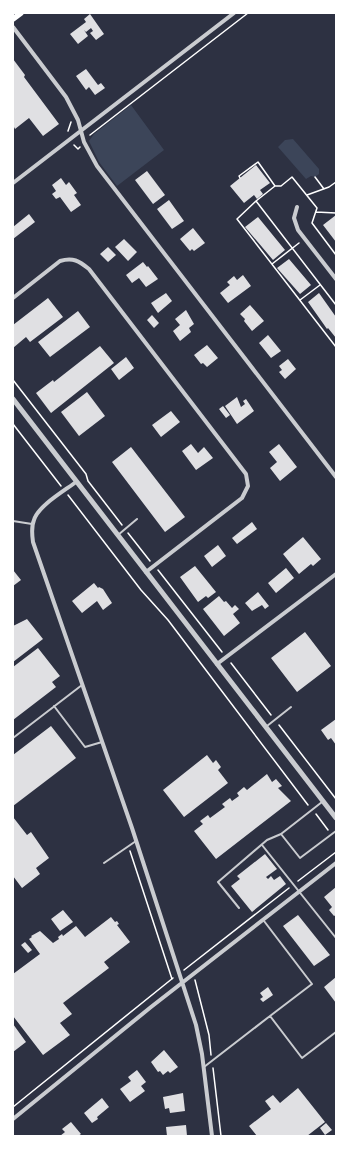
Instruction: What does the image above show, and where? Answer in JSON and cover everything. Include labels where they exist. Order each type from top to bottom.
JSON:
[{"type":"main road","points":[[13,19],[21,13]]},
{"type":"street","points":[[13,183],[234,13]]},
{"type":"street","points":[[13,27],[66,97],[77,117],[84,142],[102,173],[336,477]]},
{"type":"street","points":[[297,207],[294,218],[298,230],[336,279]]},
{"type":"street","points":[[13,298],[60,262],[67,259],[80,261],[89,269],[246,474],[248,486],[242,498],[146,572]]},
{"type":"street","points":[[13,399],[336,818]]},
{"type":"street","points":[[76,482],[38,512],[33,524],[33,542],[136,841],[196,1024],[212,1136]]},
{"type":"street","points":[[217,664],[336,574]]},
{"type":"street","points":[[13,1120],[175,988],[336,863]]},
{"type":"lane","points":[[118,535],[137,519]]},
{"type":"lane","points":[[13,521],[33,524]]},
{"type":"lane","points":[[13,738],[82,684]]},
{"type":"lane","points":[[54,706],[85,747],[102,742]]},
{"type":"lane","points":[[265,727],[291,707]]},
{"type":"lane","points":[[239,908],[218,882],[267,840],[282,834],[322,801]]},
{"type":"lane","points":[[282,834],[300,858],[336,831]]},
{"type":"lane","points":[[104,863],[136,841]]},
{"type":"lane","points":[[262,845],[336,938]]},
{"type":"lane","points":[[203,1067],[312,984],[263,919]]},
{"type":"lane","points":[[270,1016],[302,1058],[336,1032]]},
{"type":"path","points":[[84,142],[96,129],[248,13]]},
{"type":"path","points":[[240,178],[239,176],[258,162],[275,186]]},
{"type":"path","points":[[336,255],[312,223],[317,208],[292,177],[281,186],[275,186],[237,219],[336,347]]},
{"type":"path","points":[[315,178],[324,189]]},
{"type":"path","points":[[307,195],[324,189],[336,182]]},
{"type":"path","points":[[256,201],[336,305]]},
{"type":"path","points":[[316,212],[336,213]]},
{"type":"path","points":[[272,264],[305,238]]},
{"type":"path","points":[[300,300],[320,285]]},
{"type":"path","points":[[13,380],[86,474],[88,481],[125,529],[227,657],[336,799]]},
{"type":"path","points":[[13,424],[142,590],[168,620],[331,834]]},
{"type":"path","points":[[129,846],[175,988]]},
{"type":"shaded area","points":[[131,105],[164,150],[117,186],[99,162],[89,141],[94,134]]},
{"type":"shaded area","points":[[293,139],[319,169],[319,174],[315,177],[311,176],[306,179],[278,147],[285,140]]},
{"type":"building","points":[[90,14],[104,34],[96,40],[90,33],[93,31],[91,28],[86,32],[84,30],[88,36],[78,44],[70,34],[86,22],[84,19]]},
{"type":"building","points":[[13,59],[25,75],[24,77],[59,124],[43,136],[29,118],[15,129],[13,125]]},
{"type":"building","points":[[86,69],[98,85],[101,83],[105,88],[95,95],[89,87],[86,90],[76,76]]},
{"type":"building","points":[[256,165],[270,183],[260,190],[263,194],[257,199],[254,195],[244,203],[230,186]]},
{"type":"building","points":[[147,171],[165,195],[153,204],[135,180]]},
{"type":"building","points":[[61,178],[66,185],[69,182],[77,193],[74,195],[81,205],[71,212],[60,197],[56,199],[52,194],[56,191],[52,185]]},
{"type":"building","points":[[169,200],[184,221],[172,229],[157,209]]},
{"type":"building","points":[[29,214],[35,222],[13,239],[13,227]]},
{"type":"building","points":[[336,215],[336,242],[323,225]]},
{"type":"building","points":[[258,217],[285,250],[273,260],[245,227]]},
{"type":"building","points":[[193,228],[205,243],[194,251],[192,249],[190,251],[180,239]]},
{"type":"building","points":[[124,239],[137,252],[128,261],[115,247]]},
{"type":"building","points":[[108,247],[116,255],[108,262],[100,254]]},
{"type":"building","points":[[289,259],[311,285],[300,294],[277,268]]},
{"type":"building","points":[[143,262],[158,279],[146,287],[139,278],[132,283],[126,275]]},
{"type":"building","points":[[243,275],[251,286],[228,303],[220,293],[230,285],[227,282],[234,276],[237,280]]},
{"type":"building","points":[[166,293],[172,301],[158,313],[151,303]]},
{"type":"building","points":[[319,293],[336,317],[336,338],[328,328],[327,329],[308,302]]},
{"type":"building","points":[[48,298],[63,317],[30,342],[26,337],[13,348],[13,325]]},
{"type":"building","points":[[250,305],[264,321],[252,331],[244,321],[245,319],[240,314]]},
{"type":"building","points":[[186,310],[194,324],[189,328],[191,332],[180,341],[173,331],[180,325],[175,319]]},
{"type":"building","points":[[78,311],[90,327],[50,357],[38,342]]},
{"type":"building","points":[[152,315],[159,323],[154,328],[147,320]]},
{"type":"building","points":[[268,335],[281,351],[271,358],[259,343]]},
{"type":"building","points":[[207,345],[218,358],[207,367],[203,363],[201,364],[194,355]]},
{"type":"building","points":[[100,346],[114,363],[51,413],[36,393],[53,380],[54,382]]},
{"type":"building","points":[[126,357],[134,368],[119,380],[111,369]]},
{"type":"building","points":[[288,359],[296,369],[285,379],[279,372],[282,370],[279,366]]},
{"type":"building","points":[[87,392],[105,416],[79,436],[61,412]]},
{"type":"building","points":[[237,397],[241,407],[245,404],[243,401],[246,399],[254,411],[237,424],[225,406]]},
{"type":"building","points":[[223,406],[230,415],[226,418],[219,409]]},
{"type":"building","points":[[171,411],[180,422],[161,437],[152,425]]},
{"type":"building","points":[[191,444],[198,453],[204,447],[213,458],[196,470],[182,451]]},
{"type":"building","points":[[279,444],[297,467],[280,481],[270,468],[277,462],[269,452]]},
{"type":"building","points":[[131,447],[185,517],[165,532],[112,462]]},
{"type":"building","points":[[252,522],[257,529],[237,544],[232,538]]},
{"type":"building","points":[[303,537],[321,559],[313,566],[311,564],[299,574],[283,554]]},
{"type":"building","points":[[218,545],[226,556],[212,567],[204,556]]},
{"type":"building","points":[[195,566],[216,592],[208,598],[206,596],[198,602],[180,577]]},
{"type":"building","points":[[286,568],[294,578],[276,593],[268,583]]},
{"type":"building","points":[[13,570],[21,580],[13,586]]},
{"type":"building","points":[[94,583],[98,588],[103,589],[112,603],[103,610],[97,601],[82,613],[72,601]]},
{"type":"building","points":[[258,592],[269,606],[265,609],[262,605],[252,611],[245,603]]},
{"type":"building","points":[[219,596],[232,608],[235,605],[239,609],[233,614],[240,623],[224,636],[203,609]]},
{"type":"building","points":[[27,619],[43,639],[13,662],[13,626]]},
{"type":"building","points":[[305,632],[331,666],[297,692],[271,658]]},
{"type":"building","points":[[38,648],[60,676],[52,682],[56,687],[13,720],[13,667]]},
{"type":"building","points":[[336,719],[336,745],[331,738],[328,740],[321,730]]},
{"type":"building","points":[[51,726],[76,758],[13,806],[13,755]]},
{"type":"building","points":[[207,755],[213,763],[216,760],[221,767],[218,770],[228,783],[184,817],[163,790]]},
{"type":"building","points":[[267,774],[272,782],[276,779],[282,786],[278,788],[291,801],[216,859],[194,831],[203,824],[200,821],[208,815],[210,818],[225,807],[222,804],[230,798],[232,801],[239,796],[237,793],[244,787],[247,790]]},
{"type":"building","points":[[13,817],[27,835],[31,832],[49,858],[36,868],[40,874],[22,888],[13,876]]},
{"type":"building","points":[[265,854],[277,869],[266,877],[268,879],[271,876],[274,880],[280,876],[286,884],[252,912],[231,886],[240,879],[237,876]]},
{"type":"building","points":[[336,887],[336,915],[334,916],[329,910],[332,907],[324,897]]},
{"type":"building","points":[[63,910],[73,922],[60,931],[51,919]]},
{"type":"building","points":[[298,915],[330,955],[314,966],[283,926]]},
{"type":"building","points":[[111,917],[115,922],[117,921],[119,924],[117,925],[130,942],[104,962],[109,968],[63,1003],[72,1014],[60,1023],[70,1035],[43,1055],[13,1016],[13,974],[40,954],[29,939],[32,937],[31,936],[40,931],[53,943],[59,939],[58,937],[62,934],[63,936],[76,926],[85,937]]},
{"type":"building","points":[[25,942],[32,950],[28,953],[21,945]]},
{"type":"building","points":[[336,977],[336,1003],[324,987]]},
{"type":"building","points":[[268,987],[273,995],[263,1002],[260,999],[263,997],[260,993]]},
{"type":"building","points":[[13,1024],[26,1042],[13,1052]]},
{"type":"building","points":[[164,1050],[178,1067],[170,1073],[168,1071],[163,1075],[160,1071],[158,1072],[151,1062]]},
{"type":"building","points":[[137,1070],[146,1082],[141,1086],[145,1091],[130,1102],[120,1089],[131,1081],[128,1077]]},
{"type":"building","points":[[298,1088],[325,1122],[307,1136],[257,1136],[249,1126],[271,1109],[265,1101],[273,1095],[280,1103]]},
{"type":"building","points":[[183,1093],[185,1111],[170,1113],[169,1108],[165,1109],[163,1097]]},
{"type":"building","points":[[102,1098],[109,1107],[92,1123],[84,1113]]},
{"type":"building","points":[[71,1122],[81,1134],[78,1136],[60,1136],[65,1132],[62,1129]]},
{"type":"building","points":[[326,1123],[332,1130],[325,1135],[320,1128]]},
{"type":"building","points":[[186,1125],[187,1136],[167,1136],[166,1127]]}]
